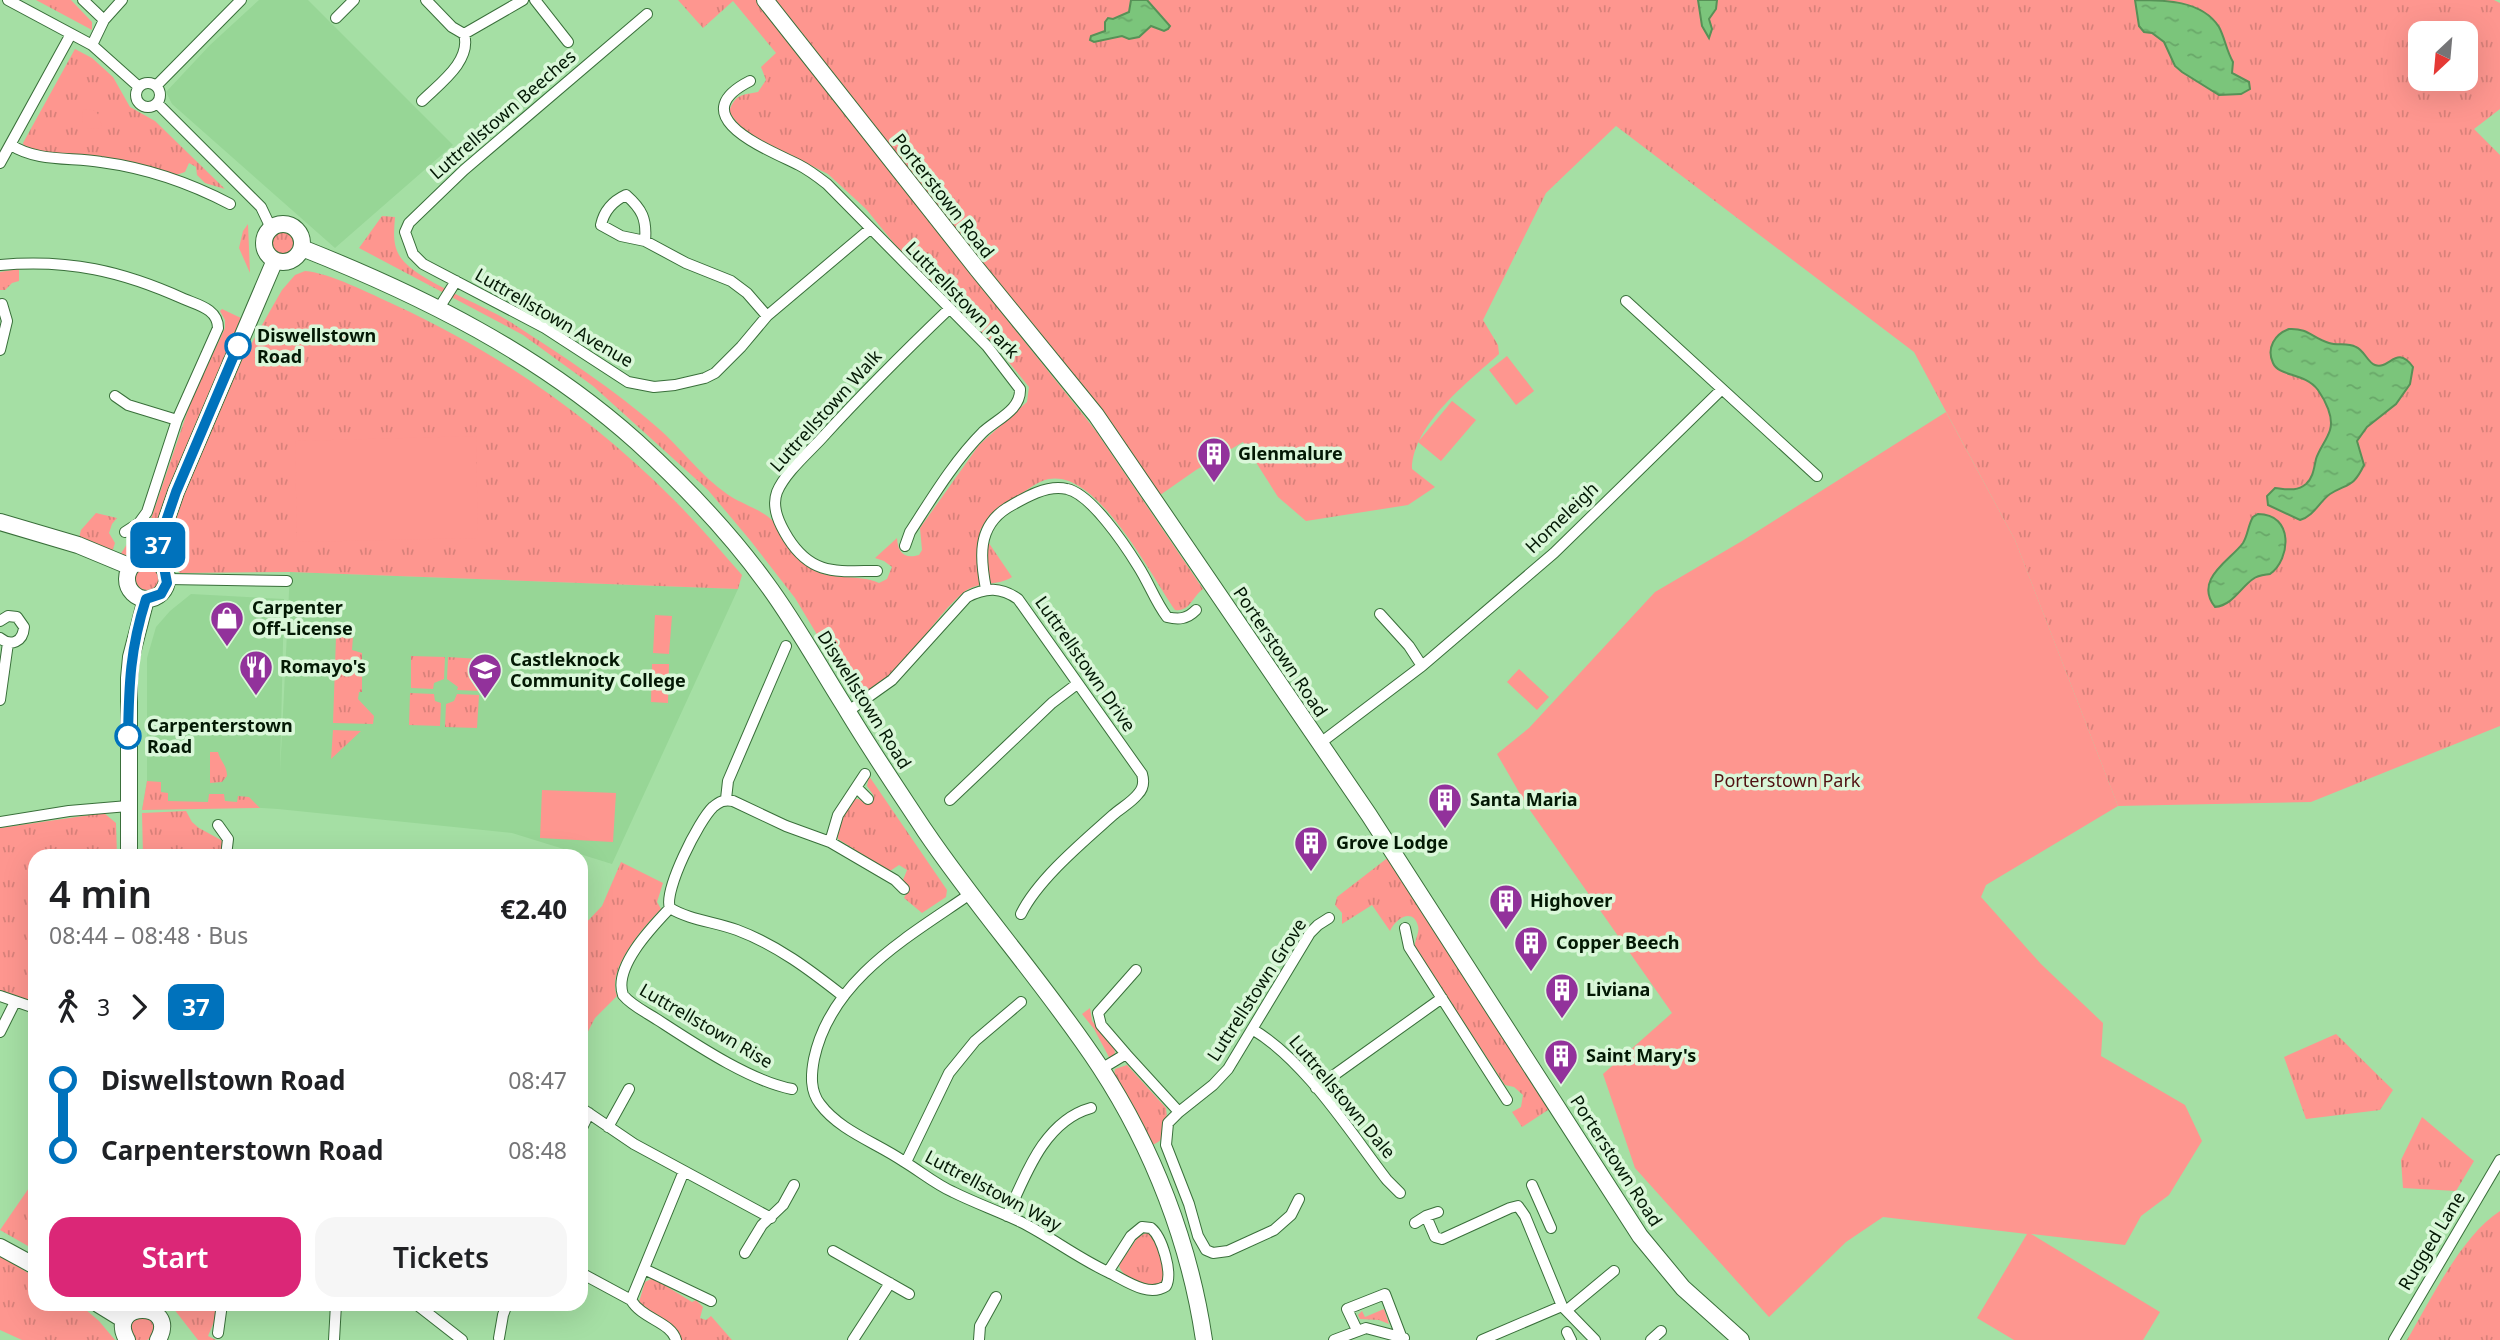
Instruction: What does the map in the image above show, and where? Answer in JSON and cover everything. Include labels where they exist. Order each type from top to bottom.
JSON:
[{"type":"street","points":[[8,0],[92,45],[139,87]]},
{"type":"street","points":[[83,0],[104,20]]},
{"type":"street","points":[[92,45],[104,20],[122,0]]},
{"type":"street","points":[[156,86],[241,0]]},
{"type":"street","points":[[336,18],[354,0]]},
{"type":"street","points":[[426,0],[452,27],[464,34]]},
{"type":"street","points":[[464,34],[523,0]]},
{"type":"street","points":[[535,0],[568,43]]},
{"type":"street","name":"Porterstown Road","points":[[765,0],[1096,415],[1441,924],[1640,1237],[1683,1289],[1741,1340]]},
{"type":"street","name":"Luttrellstown Beeches","points":[[413,254],[405,236],[409,223],[464,170],[647,14]]},
{"type":"street","points":[[0,163],[71,34]]},
{"type":"street","points":[[422,101],[462,59],[466,50],[464,34]]},
{"type":"street","name":"Luttrellstown Park","points":[[750,81],[728,94],[724,102],[724,113],[728,121],[751,141],[801,166],[827,184],[987,346],[1020,390],[1021,398],[1017,405],[984,431],[963,455],[910,532],[905,546]]},
{"type":"street","points":[[145,83],[156,86],[160,92],[157,103],[150,107],[142,105],[137,99],[139,87],[145,83]]},
{"type":"street","points":[[157,103],[261,207],[271,228]]},
{"type":"street","points":[[11,145],[30,155],[100,162],[145,171],[184,183],[230,204]]},
{"type":"street","points":[[645,241],[646,223],[636,203],[626,195],[617,198],[604,214],[601,225],[621,236],[645,241],[686,263],[731,281],[747,293],[767,316]]},
{"type":"street","points":[[282,224],[293,227],[301,236],[302,248],[291,260],[275,260],[264,247],[265,236],[271,228],[282,224]]},
{"type":"street","name":"Luttrellstown Avenue","points":[[413,254],[423,264],[545,328],[628,382],[654,387],[683,384],[715,373],[767,316],[870,229]]},
{"type":"street","name":"Diswellstown Road","points":[[302,248],[385,282],[439,308],[488,334],[533,363],[618,426],[672,475],[724,530],[764,580],[925,831],[1067,1020],[1131,1119],[1151,1160],[1175,1222],[1191,1275],[1204,1340]]},
{"type":"street","points":[[153,559],[176,492],[275,260]]},
{"type":"street","points":[[0,265],[76,266],[122,274],[155,285],[210,311],[218,321],[216,332],[177,420],[147,512],[139,523],[125,532]]},
{"type":"street","name":"Luttrellstown Avenue","points":[[439,308],[456,281]]},
{"type":"street","points":[[1626,301],[1817,476]]},
{"type":"street","points":[[0,350],[7,321],[2,303]]},
{"type":"street","name":"Luttrellstown Walk","points":[[877,570],[827,570],[809,562],[796,549],[779,520],[776,510],[777,492],[815,445],[948,309]]},
{"type":"street","name":"Homeleigh","points":[[1320,744],[1422,666],[1554,553],[1721,390]]},
{"type":"street","points":[[115,396],[128,405],[177,420]]},
{"type":"street","points":[[847,712],[892,680],[967,597],[986,589],[982,544],[988,527],[1004,510],[1050,488],[1068,489],[1084,497],[1138,566],[1156,602],[1167,617],[1178,619],[1189,616],[1196,610]]},
{"type":"street","points":[[0,522],[78,545],[131,566]]},
{"type":"street","points":[[153,559],[164,567],[168,579],[161,594],[146,599],[135,595],[127,578],[131,566],[139,560],[153,559]]},
{"type":"street","points":[[168,579],[287,581]]},
{"type":"street","name":"Luttrellstown Drive","points":[[986,589],[1007,591],[1018,599],[1142,774],[1143,786],[1138,794],[1084,841],[1040,886],[1021,914]]},
{"type":"street","points":[[129,849],[129,678],[131,657],[146,599]]},
{"type":"street","points":[[1380,614],[1409,646],[1422,666]]},
{"type":"street","points":[[0,621],[12,616],[23,623],[23,636],[16,642],[4,640],[0,700]]},
{"type":"street","points":[[726,799],[728,781],[786,646]]},
{"type":"street","points":[[950,800],[1052,703],[1077,684]]},
{"type":"street","points":[[830,842],[838,815],[865,774]]},
{"type":"street","points":[[857,788],[868,799]]},
{"type":"street","points":[[726,799],[830,842],[898,875],[904,889]]},
{"type":"street","points":[[726,799],[708,813],[679,866],[668,894],[670,908],[735,929],[771,946],[809,970],[842,996]]},
{"type":"street","points":[[0,822],[69,811],[128,806]]},
{"type":"street","points":[[218,825],[228,839],[227,849]]},
{"type":"street","name":"Luttrellstown Way","points":[[970,894],[888,951],[864,971],[842,996],[818,1043],[812,1073],[813,1091],[822,1107],[837,1119],[953,1192],[1034,1229],[1077,1257],[1108,1272],[1144,1289],[1153,1291],[1164,1288],[1170,1273],[1155,1230],[1146,1227],[1136,1231],[1108,1272]]},
{"type":"street","name":"Luttrellstown Rise","points":[[670,908],[637,947],[621,979],[623,995],[670,1028],[718,1056],[765,1081],[792,1090]]},
{"type":"street","name":"Luttrellstown Grove","points":[[1178,1112],[1221,1077],[1310,933],[1329,918]]},
{"type":"street","points":[[1405,928],[1409,947],[1507,1100]]},
{"type":"street","points":[[1136,970],[1098,1013],[1101,1025],[1178,1112],[1166,1129],[1168,1152],[1185,1192],[1198,1236],[1206,1250],[1213,1253],[1227,1251],[1274,1230],[1291,1215],[1299,1199]]},
{"type":"street","points":[[0,996],[28,1006]]},
{"type":"street","points":[[1316,1088],[1442,998]]},
{"type":"street","points":[[906,1163],[949,1073],[975,1041],[1021,1002]]},
{"type":"street","points":[[0,1032],[15,1003]]},
{"type":"street","name":"Luttrellstown Dale","points":[[1252,1029],[1276,1045],[1316,1088],[1387,1180],[1400,1192]]},
{"type":"street","points":[[1101,1069],[1126,1054]]},
{"type":"street","points":[[608,1127],[629,1089]]},
{"type":"street","points":[[1007,1216],[1030,1165],[1047,1140],[1076,1112],[1091,1108]]},
{"type":"street","points":[[588,1112],[634,1144],[771,1218]]},
{"type":"street","name":"Rugged Lane","points":[[2394,1340],[2500,1160]]},
{"type":"street","points":[[631,1300],[662,1219],[684,1171]]},
{"type":"street","points":[[745,1253],[762,1225],[783,1205],[794,1185]]},
{"type":"street","points":[[1532,1185],[1551,1228]]},
{"type":"street","points":[[1426,1216],[1435,1237],[1442,1239],[1514,1206],[1521,1209],[1565,1308],[1591,1339]]},
{"type":"street","points":[[1525,1216],[1543,1209]]},
{"type":"street","points":[[1415,1223],[1438,1212]]},
{"type":"street","points":[[0,1247],[28,1262]]},
{"type":"street","points":[[833,1251],[909,1294]]},
{"type":"street","points":[[644,1269],[711,1301]]},
{"type":"street","points":[[1482,1340],[1565,1308],[1614,1271]]},
{"type":"street","points":[[588,1277],[631,1300],[640,1312],[671,1329],[676,1340]]},
{"type":"street","points":[[853,1340],[890,1283]]},
{"type":"street","points":[[1371,1340],[1347,1309],[1385,1294],[1404,1338]]},
{"type":"street","points":[[979,1340],[980,1326],[996,1297]]},
{"type":"street","points":[[109,1311],[124,1320]]},
{"type":"street","points":[[127,1340],[123,1333],[124,1320],[132,1311]]},
{"type":"street","points":[[150,1311],[158,1317],[162,1327],[161,1339]]},
{"type":"street","points":[[218,1333],[221,1311]]},
{"type":"street","points":[[334,1340],[336,1311]]},
{"type":"street","points":[[425,1311],[463,1340]]},
{"type":"street","points":[[499,1338],[505,1311]]},
{"type":"street","points":[[1334,1340],[1362,1329],[1404,1338]]},
{"type":"street","points":[[1651,1340],[1661,1331]]},
{"type":"shaded area","points":[[259,0],[308,0],[453,145],[335,248],[172,104],[166,92],[210,45]]},
{"type":"shaded area","name":"Castleknock Community College","points":[[290,572],[738,589],[612,864],[588,857],[588,849],[564,849],[512,833],[246,807],[142,810],[147,781],[147,658],[156,627],[191,594],[284,599],[280,773]]},
{"type":"green space","points":[[36,0],[71,0],[92,22],[92,30]]},
{"type":"green space","points":[[678,0],[758,0],[1096,431],[1203,589],[1188,606],[1175,610],[1121,528],[1086,491],[1067,481],[1045,480],[1006,505],[980,530],[1012,577],[975,586],[963,593],[898,668],[869,691],[854,696],[795,598],[708,490],[593,386],[523,335],[359,248],[382,216],[395,217],[396,248],[410,267],[437,285],[515,325],[624,400],[667,436],[718,487],[773,521],[802,562],[816,572],[879,583],[887,579],[892,567],[875,558],[897,538],[903,554],[919,555],[922,550],[920,528],[979,445],[1027,402],[1029,387],[995,345],[910,263],[866,209],[828,174],[754,137],[739,125],[729,112],[740,96],[758,92],[766,80],[761,67],[776,53],[733,1],[703,28]]},
{"type":"green space","points":[[768,0],[2494,0],[2500,3],[2500,109],[2474,129],[2500,155],[2500,726],[2311,802],[2118,806],[2015,540],[1914,352],[1616,126],[1546,193],[1483,320],[1498,345],[1499,354],[1444,405],[1422,436],[1412,469],[1435,487],[1408,505],[1306,521],[1278,497],[1243,442],[1153,500]]},
{"type":"green space","points":[[75,49],[92,58],[113,77],[130,107],[155,121],[225,189],[205,183],[197,175],[196,167],[189,163],[185,172],[176,175],[97,157],[41,152],[24,147],[23,143]]},
{"type":"green space","points":[[91,109],[100,118],[102,126],[99,129],[86,128],[82,124],[83,110]]},
{"type":"green space","points":[[248,224],[250,273],[239,248],[243,231]]},
{"type":"green space","points":[[283,232],[291,235],[294,243],[291,251],[283,254],[275,251],[272,243],[275,235]]},
{"type":"green space","points":[[19,269],[19,281],[12,283],[5,290],[0,290],[0,272]]},
{"type":"green space","points":[[305,271],[350,285],[434,324],[472,344],[543,390],[610,441],[692,518],[742,575],[738,589],[290,572],[180,573],[169,564],[166,556],[185,492],[238,367],[282,290],[295,275]]},
{"type":"green space","points":[[222,309],[241,318],[175,474],[151,541],[139,554],[120,555],[127,544],[136,540],[151,519],[191,401],[225,328],[225,320],[220,311]]},
{"type":"green space","points":[[1507,356],[1534,391],[1516,405],[1489,370]]},
{"type":"green space","points":[[1452,401],[1476,420],[1441,461],[1418,442]]},
{"type":"green space","name":"Porterstown Park","points":[[1946,412],[2015,540],[2118,806],[1986,885],[1981,897],[2041,964],[2103,1023],[2101,1056],[2185,1105],[2202,1141],[2169,1195],[2141,1216],[2125,1245],[2031,1234],[2160,1312],[2143,1340],[2014,1340],[1977,1318],[2027,1234],[1883,1217],[1846,1242],[1769,1317],[1635,1168],[1603,1074],[1672,1013],[1527,806],[1497,754],[1529,728],[1655,592],[1742,541]]},
{"type":"green space","points":[[476,436],[478,538],[297,542],[295,441]]},
{"type":"green space","points":[[96,513],[117,518],[109,533],[115,543],[112,552],[79,538],[81,530]]},
{"type":"green space","points":[[147,566],[155,570],[159,578],[155,586],[147,590],[139,586],[135,578],[139,570]]},
{"type":"green space","points":[[655,615],[672,616],[669,654],[653,653]]},
{"type":"green space","points":[[336,637],[353,637],[352,650],[362,653],[362,692],[359,692],[358,699],[374,716],[373,724],[333,723]]},
{"type":"green space","points":[[411,656],[445,657],[444,679],[434,683],[433,689],[411,688]]},
{"type":"green space","points":[[448,657],[480,659],[479,691],[457,690],[458,687],[447,679]]},
{"type":"green space","points":[[652,664],[669,664],[668,703],[651,702]]},
{"type":"green space","points":[[1519,669],[1549,697],[1537,710],[1507,682]]},
{"type":"green space","points":[[410,693],[434,694],[435,701],[441,703],[440,726],[409,725]]},
{"type":"green space","points":[[457,694],[479,695],[477,728],[445,727],[446,704],[454,701]]},
{"type":"green space","points":[[333,730],[361,731],[331,759]]},
{"type":"green space","points":[[210,752],[218,752],[226,769],[227,776],[222,782],[210,783]]},
{"type":"green space","points":[[869,776],[947,890],[946,897],[922,913],[904,898],[909,888],[903,880],[907,870],[899,865],[887,870],[838,839],[845,813],[854,799],[866,803],[874,796],[867,786]]},
{"type":"green space","points":[[147,781],[161,782],[161,792],[168,793],[168,801],[208,802],[209,794],[224,794],[225,801],[237,802],[238,796],[249,797],[260,808],[142,810]]},
{"type":"green space","points":[[542,790],[616,793],[613,842],[540,838]]},
{"type":"green space","points":[[186,811],[199,828],[221,840],[222,849],[143,849],[142,813]]},
{"type":"green space","points":[[104,813],[116,823],[117,849],[28,849],[28,1000],[0,990],[0,828]]},
{"type":"green space","points":[[1390,856],[1551,1108],[1522,1127],[1512,1112],[1521,1107],[1523,1095],[1514,1087],[1505,1085],[1415,948],[1418,929],[1416,920],[1404,917],[1396,922],[1390,931],[1372,905],[1342,924],[1342,913],[1335,905],[1337,897]]},
{"type":"green space","points":[[621,862],[663,883],[657,902],[661,909],[628,950],[617,974],[617,996],[595,1018],[588,1032],[588,921],[602,906]]},
{"type":"green space","points":[[1090,1008],[1092,1021],[1114,1047],[1115,1053],[1110,1059],[1094,1029],[1082,1014]]},
{"type":"green space","points":[[2336,1034],[2393,1090],[2380,1110],[2306,1119],[2284,1057]]},
{"type":"green space","points":[[1127,1065],[1166,1108],[1167,1119],[1163,1136],[1150,1145],[1114,1076],[1115,1069]]},
{"type":"green space","points":[[2422,1117],[2474,1161],[2456,1191],[2403,1188],[2401,1160]]},
{"type":"green space","points":[[28,1189],[28,1246],[0,1230]]},
{"type":"green space","points":[[2500,1211],[2500,1340],[2407,1340],[2460,1252],[2486,1222]]},
{"type":"green space","points":[[1148,1232],[1158,1249],[1163,1271],[1163,1283],[1153,1287],[1128,1277],[1119,1265],[1138,1237]]},
{"type":"green space","points":[[0,1256],[28,1273],[28,1311],[87,1311],[115,1340],[22,1340],[0,1330]]},
{"type":"green space","points":[[653,1278],[692,1302],[696,1300],[703,1307],[700,1318],[706,1320],[711,1316],[732,1340],[681,1340],[679,1333],[670,1323],[642,1307],[639,1302],[645,1282]]},
{"type":"green space","points":[[1384,1309],[1389,1324],[1379,1320],[1360,1319],[1358,1315],[1362,1311],[1365,1317]]},
{"type":"green space","points":[[175,1311],[216,1311],[208,1336],[216,1340],[198,1340]]},
{"type":"green space","points":[[142,1317],[153,1324],[154,1329],[147,1340],[142,1341],[131,1334],[130,1329],[137,1318]]},
{"type":"water","points":[[1131,0],[1147,0],[1170,26],[1168,29],[1164,31],[1151,26],[1139,37],[1129,39],[1122,36],[1094,42],[1090,40],[1091,36],[1105,31],[1108,18],[1113,19],[1129,12]]},
{"type":"water","points":[[1698,0],[1717,0],[1716,9],[1709,19],[1712,29],[1709,38],[1702,26]]},
{"type":"water","points":[[2135,0],[2182,3],[2203,11],[2221,31],[2233,62],[2232,73],[2249,82],[2250,89],[2241,94],[2219,95],[2182,72],[2175,66],[2164,42],[2152,33],[2144,32],[2139,26]]},
{"type":"water","points":[[2289,329],[2306,332],[2329,343],[2353,346],[2375,365],[2380,366],[2402,358],[2413,367],[2410,384],[2396,404],[2367,427],[2357,441],[2364,465],[2357,478],[2330,494],[2309,515],[2300,520],[2268,505],[2267,496],[2275,488],[2295,489],[2308,482],[2317,455],[2329,434],[2331,420],[2323,399],[2312,384],[2281,371],[2273,363],[2273,342]]},
{"type":"water","points":[[2258,514],[2270,516],[2278,521],[2283,529],[2285,548],[2282,558],[2270,574],[2255,578],[2232,600],[2215,607],[2209,597],[2211,579],[2243,543],[2251,520]]},
{"type":"bus line","name":"37","points":[[128,736],[130,662],[141,614],[146,599],[161,594],[167,583],[164,567],[153,559],[176,492],[238,346]]},
{"type":"place","name":"Diswellstown Road","points":[[238,346]]},
{"type":"place","name":"Glenmalure","points":[[1214,484]]},
{"type":"place","name":"Carpenter Off-License","points":[[227,648]]},
{"type":"place","name":"Romayo's","points":[[256,697]]},
{"type":"place","name":"Castleknock Community College","points":[[485,700]]},
{"type":"place","name":"Carpenterstown Road","points":[[128,736]]},
{"type":"place","name":"Santa Maria","points":[[1445,830]]},
{"type":"place","name":"Grove Lodge","points":[[1311,873]]},
{"type":"place","name":"Highover","points":[[1506,931]]},
{"type":"place","name":"Copper Beech","points":[[1531,973]]},
{"type":"place","name":"Liviana","points":[[1562,1020]]},
{"type":"place","name":"Saint Mary's","points":[[1561,1086]]}]
